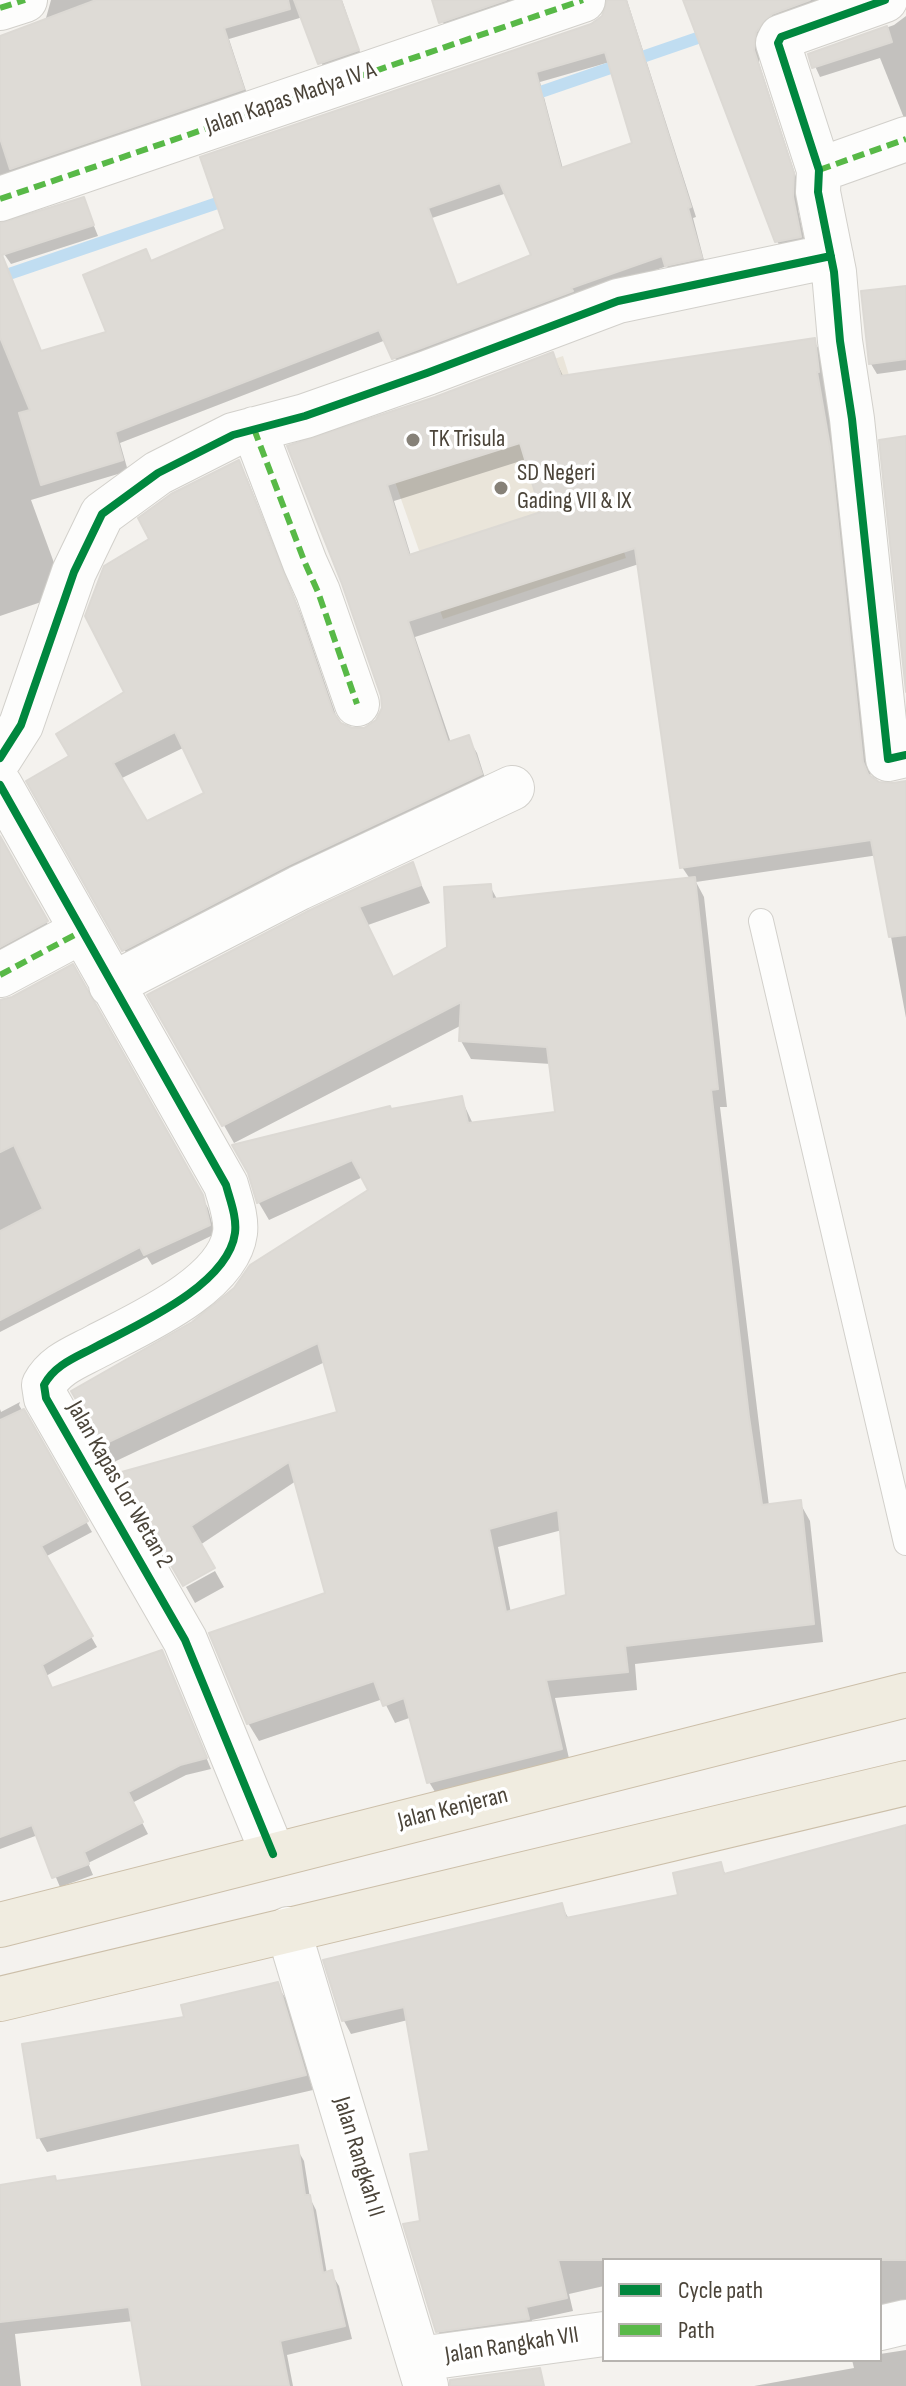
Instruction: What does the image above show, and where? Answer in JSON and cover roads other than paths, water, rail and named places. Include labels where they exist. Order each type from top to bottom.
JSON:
[{"type":"highway","name":"Jalan Kenjeran","points":[[0,1925],[906,1695]]},
{"type":"highway","points":[[0,1999],[906,1783]]},
{"type":"street","points":[[0,8],[25,0]]},
{"type":"street","name":"Jalan Kapas Madya IV A","points":[[0,199],[583,0]]},
{"type":"street","points":[[885,0],[778,40],[819,170],[818,192],[831,256],[852,419],[888,759],[906,755]]},
{"type":"street","points":[[819,170],[906,139]]},
{"type":"street","points":[[512,788],[299,888],[111,985],[1,781],[74,572],[102,514],[158,473],[233,435],[305,416],[618,301],[831,256]]},
{"type":"street","points":[[254,429],[318,592],[357,704]]},
{"type":"street","points":[[0,975],[82,931]]},
{"type":"street","name":"Jalan Kapas Lor Wetan 2","points":[[111,985],[226,1185],[234,1212],[235,1233],[227,1255],[213,1275],[185,1296],[128,1330],[57,1367],[44,1385],[46,1398],[185,1640],[273,1854]]},
{"type":"street","name":"Jalan Rangkah II","points":[[288,1929],[423,2372]]},
{"type":"street","points":[[882,2328],[906,2322]]},
{"type":"street","name":"Jalan Rangkah VII","points":[[423,2372],[602,2334]]},
{"type":"lane","points":[[761,921],[906,1543]]},
{"type":"waterway","points":[[529,96],[712,33]]},
{"type":"waterway","points":[[0,277],[232,198]]},
{"type":"place","name":"TK Trisula","points":[[413,440]]},
{"type":"place","name":"SD Negeri Gading VII & IX","points":[[501,488]]}]
